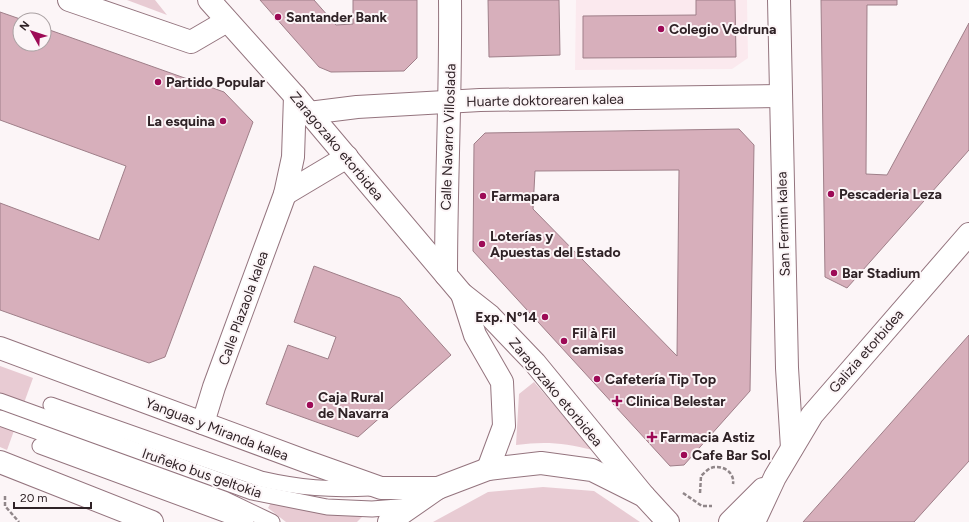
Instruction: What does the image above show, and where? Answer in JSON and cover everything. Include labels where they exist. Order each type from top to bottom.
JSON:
[{"type":"street","points":[[69,0],[191,42],[227,21]]},
{"type":"street","name":"Zaragozako etorbidea","points":[[209,0],[310,113],[462,294],[490,316],[535,363],[644,496],[669,522]]},
{"type":"street","name":"Calle Navarro Villoslada","points":[[446,275],[446,210],[450,102],[450,0]]},
{"type":"street","name":"San Fermin kalea","points":[[780,0],[780,96],[787,368],[792,448]]},
{"type":"street","name":"Calle Plazaola kalea","points":[[203,424],[214,387],[285,194],[293,157],[295,96]]},
{"type":"street","name":"Huarte doktorearen kalea","points":[[310,113],[357,107],[450,102],[780,96]]},
{"type":"street","points":[[285,194],[347,157]]},
{"type":"street","name":"Galizia etorbidea","points":[[754,522],[775,477],[812,416],[825,398],[969,234]]},
{"type":"street","name":"Zaragozako etorbidea","points":[[462,294],[475,335],[502,382],[504,426],[488,469]]},
{"type":"street","name":"Yanguas y Miranda kalea","points":[[0,348],[203,424],[381,488],[438,488]]},
{"type":"street","points":[[0,462],[152,522]]},
{"type":"street","points":[[388,522],[438,488],[488,469],[541,463],[592,470],[644,496]]},
{"type":"street","name":"Galizia etorbidea","points":[[730,522],[775,477]]},
{"type":"lane","name":"Iruñeko bus geltokia","points":[[0,401],[252,492],[327,507],[372,510],[412,506]]},
{"type":"lane","points":[[51,405],[261,480],[292,486],[330,490],[381,488]]},
{"type":"lane","name":"Iruñeko bus geltokia","points":[[0,418],[224,499],[272,522]]},
{"type":"lane","points":[[40,446],[246,522]]},
{"type":"path","points":[[700,493],[701,476],[710,468],[721,466],[729,471],[734,480],[732,487]]},
{"type":"path","points":[[683,493],[702,506],[715,506]]},
{"type":"path","points":[[5,496],[5,506],[19,522]]},
{"type":"shaded area","points":[[127,0],[155,0],[167,15]]},
{"type":"shaded area","name":"Colegio Vedruna","points":[[576,0],[747,0],[748,58],[732,69],[575,70]]},
{"type":"shaded area","points":[[0,366],[33,378],[7,450],[0,447]]},
{"type":"shaded area","points":[[534,382],[593,450],[555,443],[516,445],[519,394]]},
{"type":"shaded area","points":[[543,487],[594,491],[640,522],[433,522],[488,492]]},
{"type":"shaded area","points":[[272,501],[366,513],[357,522],[286,522],[268,508]]},
{"type":"building","points":[[260,0],[314,0],[336,25],[353,24],[353,0],[417,0],[417,58],[404,71],[331,72],[319,67]]},
{"type":"building","points":[[488,0],[559,0],[560,55],[489,57]]},
{"type":"building","points":[[696,0],[735,0],[736,57],[583,58],[583,16],[696,15]]},
{"type":"building","points":[[821,0],[897,0],[897,5],[867,5],[866,174],[887,175],[969,23],[969,150],[847,288],[825,277]]},
{"type":"building","points":[[0,12],[12,16],[12,52],[52,52],[52,31],[224,92],[253,122],[165,357],[149,363],[0,310],[0,203],[99,240],[126,166],[0,120]]},
{"type":"building","points":[[739,129],[754,145],[750,391],[684,465],[670,466],[473,251],[474,144],[485,133]],"holes":[[[679,170],[677,356],[533,209],[535,171]]]},
{"type":"building","points":[[314,266],[400,298],[451,355],[358,437],[266,404],[288,345],[328,359],[336,337],[294,322]]},
{"type":"building","points":[[969,335],[969,461],[914,522],[803,522]]},
{"type":"place","name":"Santander Bank","points":[[278,17]]},
{"type":"place","name":"Colegio Vedruna","points":[[661,29]]},
{"type":"place","name":"Partido Popular","points":[[158,82]]},
{"type":"place","name":"La esquina","points":[[223,121]]},
{"type":"place","name":"Pescaderia Leza","points":[[831,194]]},
{"type":"place","name":"Farmapara","points":[[483,196]]},
{"type":"place","name":"Loterías y Apuestas del Estado","points":[[482,244]]},
{"type":"place","name":"Bar Stadium","points":[[834,273]]},
{"type":"place","name":"Exp. N°14","points":[[545,317]]},
{"type":"place","name":"Fil à Fil camisas","points":[[564,341]]},
{"type":"place","name":"Cafetería Tip Top","points":[[597,379]]},
{"type":"place","name":"Clinica Belestar","points":[[617,401]]},
{"type":"place","name":"Caja Rural de Navarra","points":[[310,405]]},
{"type":"place","name":"Farmacia Astiz","points":[[652,437]]},
{"type":"place","name":"Cafe Bar Sol","points":[[684,455]]}]
